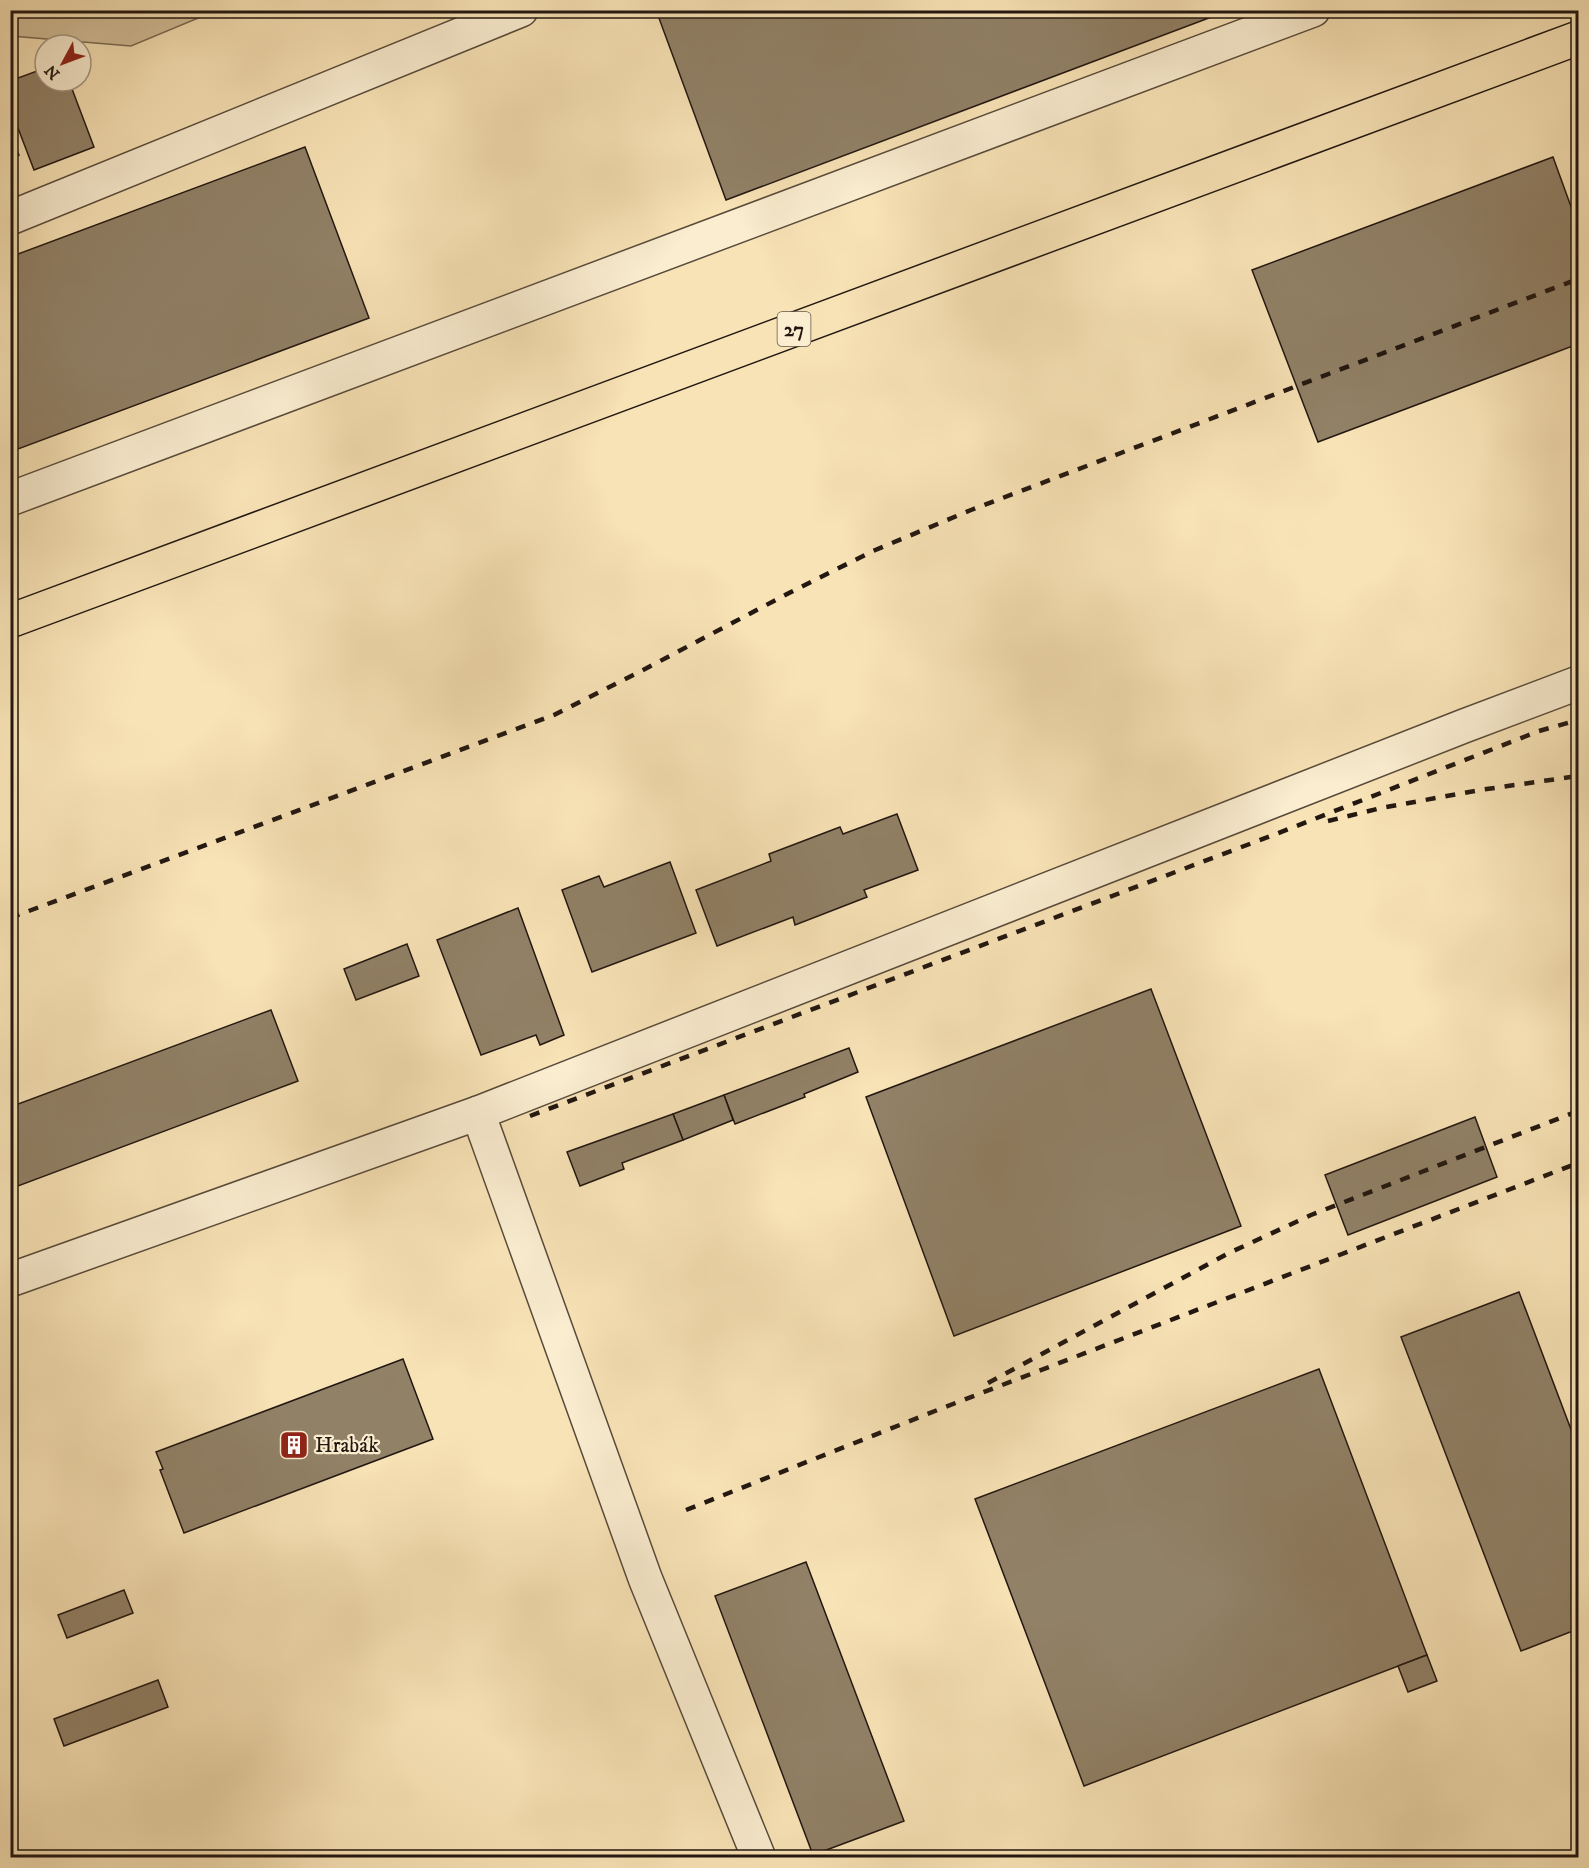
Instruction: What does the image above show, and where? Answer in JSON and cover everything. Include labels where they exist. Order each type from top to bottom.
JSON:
[{"type":"main road","name":"27","points":[[10,621],[1578,38]]},
{"type":"lane","points":[[10,218],[521,10]]},
{"type":"lane","points":[[10,499],[1313,10]]},
{"type":"lane","points":[[10,1280],[478,1113],[1578,683]]},
{"type":"lane","points":[[478,1113],[645,1578],[759,1857]]},
{"type":"shaded area","points":[[11,10],[215,11],[131,46],[93,43],[93,33],[33,33],[33,38],[11,36]]},
{"type":"building","points":[[656,10],[1230,10],[726,200]]},
{"type":"building","points":[[33,72],[33,93],[74,93],[94,147],[34,170],[10,107],[10,81]]},
{"type":"building","points":[[10,133],[19,155],[10,159]]},
{"type":"building","points":[[305,147],[369,318],[10,452],[10,257]]},
{"type":"building","points":[[1553,157],[1578,226],[1578,344],[1318,442],[1252,270]]},
{"type":"building","points":[[897,814],[918,870],[864,890],[867,897],[795,925],[793,917],[717,946],[696,890],[771,861],[769,854],[840,827],[843,834]]},
{"type":"building","points":[[670,862],[696,933],[592,972],[562,890],[599,876],[604,887]]},
{"type":"building","points":[[518,908],[564,1035],[540,1045],[536,1035],[481,1055],[437,940]]},
{"type":"building","points":[[407,944],[419,976],[356,1000],[344,969]]},
{"type":"building","points":[[1151,989],[1241,1226],[954,1336],[866,1097]]},
{"type":"building","points":[[271,1010],[298,1081],[10,1189],[10,1107]]},
{"type":"building","points":[[849,1048],[858,1072],[804,1094],[805,1097],[735,1124],[724,1095]]},
{"type":"building","points":[[724,1095],[733,1120],[683,1140],[673,1114]]},
{"type":"building","points":[[673,1114],[683,1140],[622,1163],[624,1169],[580,1186],[567,1152]]},
{"type":"building","points":[[1475,1117],[1497,1177],[1348,1235],[1325,1175]]},
{"type":"building","points":[[1519,1292],[1578,1448],[1578,1629],[1521,1651],[1401,1337]]},
{"type":"building","name":"Hrabák","points":[[403,1359],[433,1439],[184,1533],[160,1470],[163,1469],[156,1452]]},
{"type":"building","points":[[1319,1369],[1427,1655],[1084,1786],[975,1499]]},
{"type":"building","points":[[806,1562],[904,1821],[813,1855],[715,1596]]},
{"type":"building","points":[[124,1590],[133,1613],[67,1638],[58,1615]]},
{"type":"building","points":[[1427,1655],[1437,1681],[1408,1692],[1398,1666]]},
{"type":"building","points":[[158,1680],[168,1707],[64,1746],[54,1719]]},
{"type":"railway","points":[[10,918],[554,715],[873,551],[971,510],[1578,279]]},
{"type":"railway","points":[[530,1116],[1276,834],[1539,731],[1578,720]]},
{"type":"railway","points":[[1328,821],[1381,808],[1480,790],[1578,776]]},
{"type":"railway","points":[[988,1383],[1229,1253],[1311,1215],[1578,1111]]},
{"type":"railway","points":[[686,1510],[940,1409],[1578,1163]]},
{"type":"place","name":"Hrabák","points":[[294,1445]]}]
